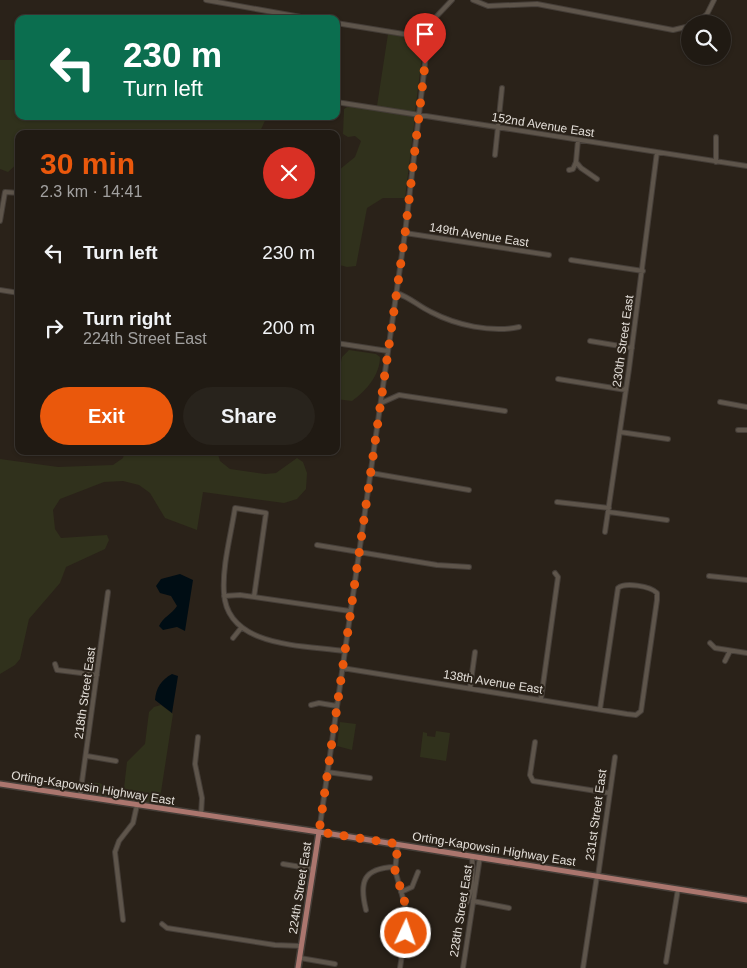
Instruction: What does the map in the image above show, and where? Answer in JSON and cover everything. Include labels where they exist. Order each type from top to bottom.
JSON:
[{"type":"main road","name":"Orting-Kapowsin Highway East","points":[[0,784],[398,844],[747,900]]},
{"type":"main road","name":"224th Street East","points":[[298,968],[319,832]]},
{"type":"street","points":[[206,0],[290,15]]},
{"type":"street","name":"224th Street East","points":[[319,832],[405,234],[428,38],[435,18],[452,0]]},
{"type":"street","points":[[473,0],[488,6],[537,4],[673,30],[681,28]]},
{"type":"street","points":[[706,15],[714,0]]},
{"type":"street","points":[[340,24],[428,38]]},
{"type":"street","points":[[495,155],[502,88]]},
{"type":"street","name":"152nd Avenue East","points":[[340,103],[747,166]]},
{"type":"street","points":[[716,137],[716,162]]},
{"type":"street","points":[[578,140],[576,162],[571,169],[577,170],[579,167]]},
{"type":"street","name":"230th Street East","points":[[605,532],[643,271],[657,152]]},
{"type":"street","points":[[576,162],[579,167],[597,178]]},
{"type":"street","points":[[0,220],[1,205],[5,192],[15,193]]},
{"type":"street","name":"149th Avenue East","points":[[405,234],[549,255]]},
{"type":"street","points":[[572,260],[643,271]]},
{"type":"street","points":[[0,290],[15,292]]},
{"type":"street","points":[[396,294],[409,298],[425,309],[452,321],[502,330],[519,327]]},
{"type":"street","points":[[590,341],[632,348]]},
{"type":"street","points":[[340,344],[388,351]]},
{"type":"street","points":[[558,379],[626,390]]},
{"type":"street","points":[[381,403],[398,395],[505,411]]},
{"type":"street","points":[[720,402],[747,407]]},
{"type":"street","points":[[738,430],[747,430]]},
{"type":"street","points":[[620,432],[668,439]]},
{"type":"street","points":[[370,473],[469,490]]},
{"type":"street","points":[[556,502],[667,520]]},
{"type":"street","points":[[254,597],[266,513],[235,508],[224,596],[230,613],[241,628],[264,639],[344,651]]},
{"type":"street","points":[[317,545],[437,565],[469,567]]},
{"type":"street","points":[[541,699],[558,577],[555,573]]},
{"type":"street","points":[[709,576],[747,580]]},
{"type":"street","name":"138th Avenue East","points":[[342,668],[633,715],[640,713],[657,600],[655,591],[651,588],[623,585],[619,587],[600,709]]},
{"type":"street","name":"218th Street East","points":[[80,796],[108,592]]},
{"type":"street","points":[[224,596],[254,597],[350,611]]},
{"type":"street","points":[[233,638],[241,628]]},
{"type":"street","points":[[710,643],[711,646],[747,653]]},
{"type":"street","points":[[725,661],[730,651]]},
{"type":"street","points":[[470,688],[475,652]]},
{"type":"street","points":[[55,664],[57,670],[98,675]]},
{"type":"street","points":[[311,705],[336,706]]},
{"type":"street","points":[[198,737],[195,764],[202,798],[201,815]]},
{"type":"street","points":[[535,742],[530,775],[532,780],[609,793]]},
{"type":"street","points":[[87,756],[116,761]]},
{"type":"street","name":"231st Street East","points":[[583,968],[615,757]]},
{"type":"street","points":[[327,772],[370,778]]},
{"type":"street","points":[[123,920],[116,852],[119,841],[133,823],[137,805]]},
{"type":"street","points":[[398,844],[394,868],[408,916],[400,968]]},
{"type":"street","points":[[464,906],[468,901],[470,891],[472,856]]},
{"type":"street","name":"228th Street East","points":[[463,968],[480,857]]},
{"type":"street","points":[[283,864],[313,869]]},
{"type":"street","points":[[366,910],[362,891],[363,882],[377,869],[394,868]]},
{"type":"street","points":[[401,892],[412,887],[418,872]]},
{"type":"street","points":[[666,962],[678,889]]},
{"type":"street","points":[[473,901],[509,908]]},
{"type":"street","points":[[162,924],[167,928],[302,946]]},
{"type":"street","points":[[300,958],[335,964]]},
{"type":"green space","points":[[388,34],[424,40],[415,112],[377,106]]},
{"type":"green space","points":[[0,60],[15,60],[15,120],[265,120],[261,130],[15,130],[15,166],[8,172],[0,169]]},
{"type":"green space","points":[[349,106],[415,117],[405,198],[383,198],[367,208],[356,266],[347,267],[340,265],[340,169],[355,157],[361,141],[355,136],[348,137],[343,134],[344,109]]},
{"type":"green space","points":[[349,350],[376,354],[380,357],[375,376],[352,401],[340,400],[340,367],[342,357]]},
{"type":"green space","points":[[124,455],[218,455],[220,461],[230,469],[265,474],[276,473],[297,458],[303,462],[307,473],[306,489],[297,499],[284,503],[203,492],[197,530],[165,518],[150,493],[139,485],[123,481],[104,482],[60,499],[53,510],[55,529],[61,538],[107,535],[109,540],[105,549],[66,567],[60,583],[29,619],[20,659],[15,665],[0,674],[0,459],[58,467],[113,465],[123,458]]},
{"type":"green space","points":[[161,705],[173,714],[159,805],[86,794],[88,782],[99,783],[119,791],[124,788],[127,762],[145,744],[149,712],[154,707]]},
{"type":"green space","points":[[340,722],[356,724],[352,750],[337,746]]},
{"type":"green space","points":[[436,731],[450,733],[446,761],[420,757],[423,732],[427,733],[427,736],[435,737]]},
{"type":"shaded area","points":[[180,574],[193,580],[185,631],[177,627],[163,630],[159,626],[177,606],[171,596],[160,593],[156,586],[161,579]]},
{"type":"shaded area","points":[[172,674],[178,676],[172,713],[155,700],[160,685]]},
{"type":"route","points":[[406,933],[408,913],[394,868],[398,844],[319,832],[405,234],[425,64]]}]
